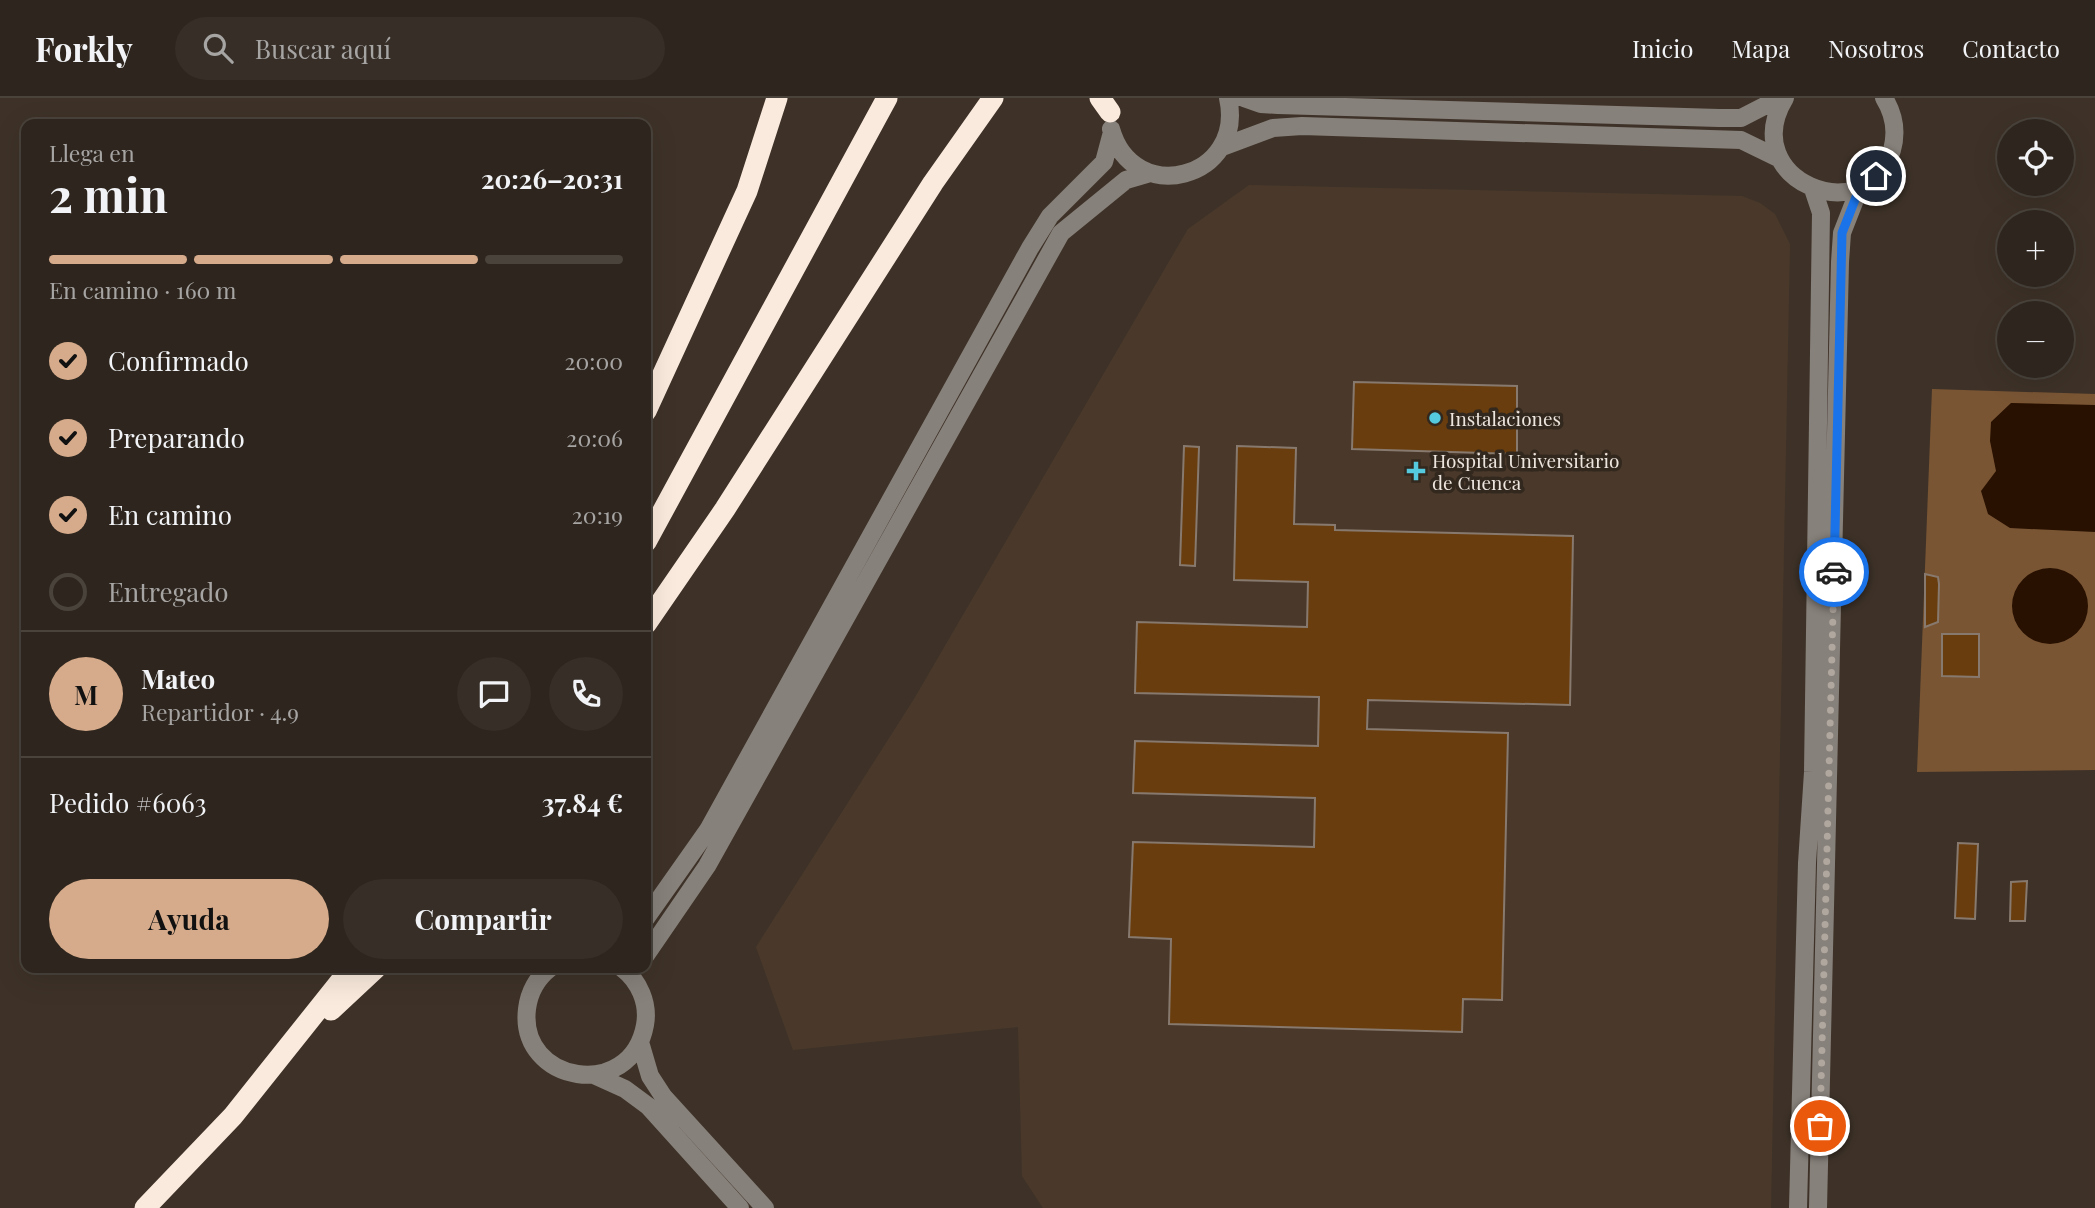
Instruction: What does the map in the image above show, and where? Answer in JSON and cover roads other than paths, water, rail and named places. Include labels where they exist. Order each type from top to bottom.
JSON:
[{"type":"highway","points":[[651,400],[747,191],[777,98]]},
{"type":"highway","points":[[651,533],[887,98]]},
{"type":"highway","points":[[651,617],[725,509],[933,183],[993,98]]},
{"type":"highway","points":[[295,1046],[335,999],[348,973]]},
{"type":"highway","points":[[267,1076],[362,973]]},
{"type":"highway","points":[[145,1208],[233,1116],[335,999],[369,973]]},
{"type":"street","points":[[1108,110],[1128,159],[1150,173],[1168,176],[1186,174],[1210,161],[1222,147],[1230,123],[1228,98]]},
{"type":"street","points":[[1244,98],[1261,104],[1741,118],[1782,98]]},
{"type":"street","points":[[1782,98],[1774,128],[1780,159],[1791,175],[1813,189],[1837,192],[1860,187],[1880,172],[1892,150],[1894,122],[1884,98]]},
{"type":"street","points":[[651,911],[708,830],[1030,248],[1050,216],[1104,162],[1108,110]]},
{"type":"street","points":[[1222,147],[1273,128],[1302,126],[1741,140],[1780,159]]},
{"type":"street","points":[[651,948],[714,855],[1061,233],[1126,180],[1150,173]]},
{"type":"street","points":[[1818,1208],[1840,262],[1842,233],[1860,187]]},
{"type":"street","points":[[1798,1208],[1807,863],[1814,757],[1821,213],[1813,189]]},
{"type":"street","points":[[545,973],[536,983],[526,1016],[532,1040],[541,1055],[561,1070],[578,1075],[594,1075],[621,1064],[640,1042]]},
{"type":"street","points":[[639,976],[646,1012],[640,1042],[650,1076],[663,1096],[765,1208]]},
{"type":"street","points":[[594,1075],[625,1089],[648,1106],[740,1208]]},
{"type":"place","name":"Instalaciones","points":[[1435,418]]},
{"type":"place","name":"Hospital Universitario de Cuenca","points":[[1416,471]]}]
